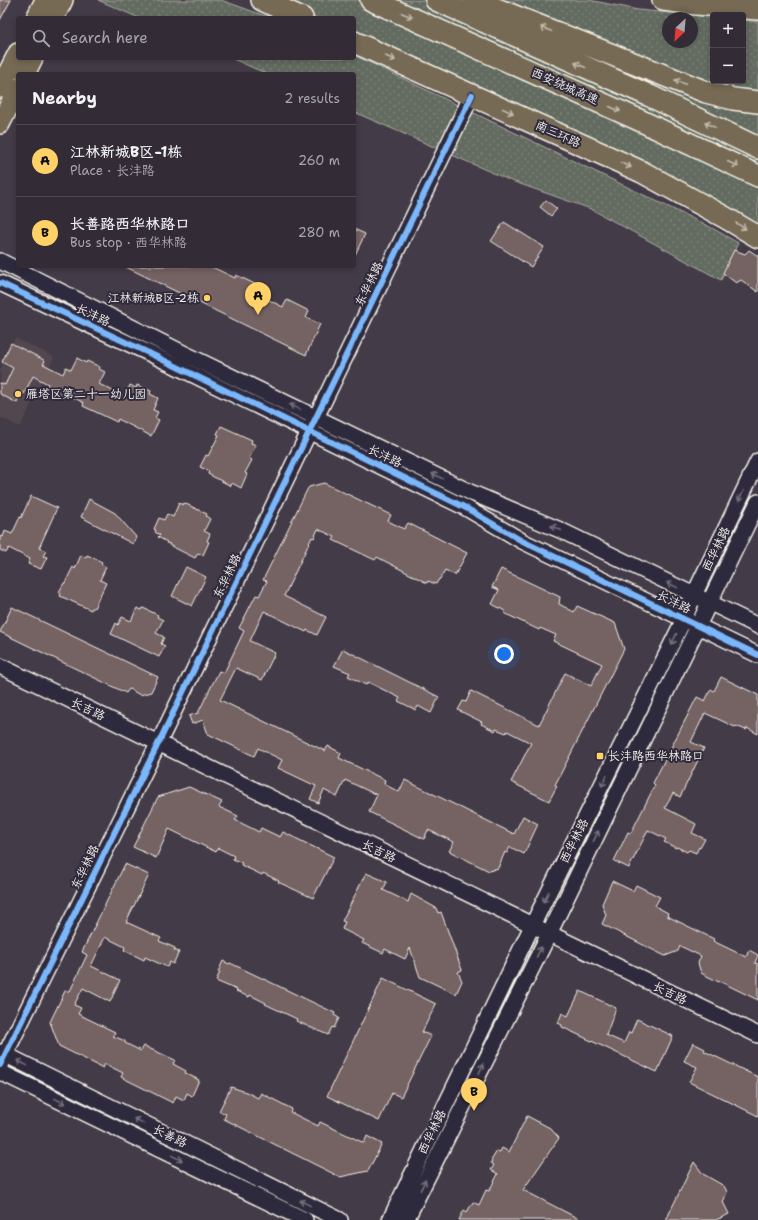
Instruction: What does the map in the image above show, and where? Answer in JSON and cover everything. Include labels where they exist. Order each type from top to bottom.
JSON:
[{"type":"highway","points":[[262,0],[298,16]]},
{"type":"highway","name":"西安绕城高速","points":[[371,0],[637,119],[758,176]]},
{"type":"highway","points":[[436,0],[650,96],[758,148]]},
{"type":"highway","points":[[474,0],[706,92],[733,99],[758,102]]},
{"type":"highway","points":[[663,0],[758,9]]},
{"type":"highway","name":"南三环路","points":[[356,43],[642,172],[758,236]]},
{"type":"main road","points":[[37,16],[45,0]]},
{"type":"main road","points":[[55,16],[63,0]]},
{"type":"main road","points":[[0,88],[16,57]]},
{"type":"main road","points":[[26,72],[32,60]]},
{"type":"main road","points":[[0,124],[16,92]]},
{"type":"street","name":"东华林路","points":[[2,1057],[158,744],[472,95]]},
{"type":"street","name":"长沣路","points":[[0,261],[183,353],[472,493],[560,530],[758,626]]},
{"type":"street","name":"长沣路","points":[[0,283],[466,508],[522,541],[758,655]]},
{"type":"street","name":"西华林路","points":[[390,1220],[532,926],[684,619],[758,461]]},
{"type":"street","name":"西华林路","points":[[406,1220],[549,934],[758,502]]},
{"type":"street","name":"长吉路","points":[[0,666],[758,1035]]},
{"type":"street","name":"长善路","points":[[2,1057],[340,1220]]},
{"type":"street","name":"长善路","points":[[0,1072],[305,1220]]},
{"type":"shaded area","points":[[98,0],[221,0],[265,16],[134,16]]},
{"type":"shaded area","points":[[278,0],[589,0],[638,10],[662,12],[662,48],[698,48],[698,16],[710,17],[710,84],[746,84],[746,20],[758,22],[758,230],[356,35],[356,16],[314,16]]},
{"type":"shaded area","points":[[356,56],[712,228],[738,243],[721,280],[591,209],[509,180],[356,113],[356,72],[262,72],[236,60],[356,60]]},
{"type":"shaded area","name":"雁塔区第二十一幼儿园","points":[[15,338],[54,357],[20,427],[0,417],[0,370]]},
{"type":"building","points":[[0,0],[11,0],[0,20]]},
{"type":"building","points":[[546,200],[557,209],[551,216],[540,207]]},
{"type":"building","points":[[504,222],[544,247],[531,267],[491,241]]},
{"type":"building","points":[[356,230],[365,234],[356,253]]},
{"type":"building","points":[[734,250],[745,254],[749,250],[758,256],[758,292],[741,280],[736,283],[723,273]]},
{"type":"building","points":[[128,268],[214,268],[235,278],[236,275],[259,286],[255,293],[283,307],[287,300],[309,311],[306,318],[320,324],[306,355]]},
{"type":"building","points":[[11,343],[42,359],[45,361],[43,364],[63,374],[66,367],[71,370],[77,358],[86,363],[87,361],[100,367],[99,369],[105,372],[99,384],[125,397],[130,385],[136,388],[137,385],[151,391],[150,394],[158,398],[153,410],[158,412],[155,418],[159,420],[151,436],[118,419],[117,422],[83,406],[84,403],[67,394],[66,397],[47,388],[48,384],[33,376],[24,394],[21,392],[17,403],[0,394],[0,383],[5,385],[13,368],[2,362]]},
{"type":"building","points":[[221,426],[252,440],[251,443],[256,445],[249,458],[252,460],[245,473],[247,474],[241,488],[232,483],[231,486],[208,474],[209,471],[200,467],[206,455],[208,456],[219,435],[217,434]]},
{"type":"building","points":[[324,483],[391,515],[388,521],[404,529],[408,523],[467,553],[455,575],[445,570],[436,584],[428,581],[427,583],[377,557],[375,560],[333,540],[335,537],[318,529],[314,538],[312,537],[284,596],[326,617],[317,635],[307,630],[306,632],[264,611],[250,641],[275,653],[262,680],[236,668],[220,700],[325,751],[328,746],[341,753],[339,758],[385,780],[384,784],[399,792],[405,780],[514,834],[523,816],[538,824],[524,854],[510,847],[507,853],[505,852],[498,868],[489,871],[449,851],[454,842],[428,830],[424,839],[369,812],[377,795],[345,780],[337,797],[324,790],[318,803],[310,799],[316,786],[278,768],[282,760],[258,748],[254,756],[208,734],[203,720],[192,724],[189,716],[198,713],[219,671],[224,673],[244,631],[239,628],[256,595],[259,596],[267,581],[263,580],[307,490],[309,487]]},
{"type":"building","points":[[31,496],[57,508],[39,548],[46,551],[43,556],[47,557],[41,569],[28,564],[30,559],[9,548],[6,553],[0,550],[0,536],[3,537],[5,531],[12,534]]},
{"type":"building","points":[[89,499],[115,513],[136,537],[133,544],[81,517]]},
{"type":"building","points":[[179,503],[183,505],[184,503],[207,514],[206,516],[210,519],[204,531],[210,534],[207,541],[209,542],[203,555],[198,553],[195,558],[166,543],[167,542],[158,537],[160,535],[155,532],[156,530],[154,529],[159,518],[164,520],[167,514],[173,517]]},
{"type":"building","points":[[81,555],[86,558],[87,555],[102,562],[101,564],[106,567],[100,580],[106,583],[94,608],[91,610],[60,596],[61,593],[59,592],[73,567],[75,569]]},
{"type":"building","points":[[186,567],[206,577],[192,606],[172,596]]},
{"type":"building","points":[[501,569],[560,597],[559,604],[574,612],[577,606],[615,623],[624,649],[555,785],[557,786],[549,801],[511,782],[531,743],[507,731],[506,733],[496,729],[495,731],[481,724],[482,722],[458,710],[463,701],[466,702],[471,691],[539,725],[565,673],[591,686],[602,664],[553,641],[556,635],[540,628],[539,630],[504,613],[505,611],[492,604],[499,590],[492,587]]},
{"type":"building","points":[[12,607],[158,677],[151,692],[140,695],[129,689],[126,693],[0,632]]},
{"type":"building","points":[[137,608],[142,610],[143,608],[158,615],[157,617],[163,620],[156,633],[164,637],[161,644],[165,646],[159,657],[111,634],[116,623],[118,625],[122,617],[131,621]]},
{"type":"building","points":[[343,649],[439,697],[431,713],[418,706],[416,710],[398,701],[400,698],[368,682],[366,685],[348,676],[350,673],[334,666]]},
{"type":"building","points":[[721,677],[758,695],[758,734],[747,728],[746,730],[736,726],[735,727],[705,713],[691,742],[704,748],[680,797],[673,793],[665,808],[696,824],[692,833],[705,839],[700,848],[699,847],[696,853],[689,850],[687,852],[664,842],[666,839],[648,830],[629,868],[614,861],[628,832],[631,833],[655,785],[653,783],[697,697],[705,701],[711,689],[714,691]]},
{"type":"building","points":[[189,787],[222,802],[219,807],[238,816],[235,820],[259,832],[261,828],[280,837],[283,832],[334,857],[313,898],[278,882],[279,881],[263,873],[262,875],[241,865],[242,863],[233,859],[234,856],[218,848],[216,852],[169,829],[156,858],[133,847],[158,797]]},
{"type":"building","points":[[125,864],[149,875],[126,922],[161,938],[159,941],[175,948],[174,950],[179,952],[173,964],[170,962],[167,967],[145,957],[144,960],[124,950],[125,947],[105,937],[91,966],[120,980],[110,1002],[83,988],[74,1005],[81,1008],[78,1014],[115,1032],[113,1036],[125,1041],[125,1043],[141,1051],[144,1046],[175,1060],[173,1064],[186,1071],[185,1073],[199,1080],[192,1096],[187,1093],[184,1100],[176,1096],[173,1103],[121,1077],[123,1073],[105,1064],[103,1068],[59,1046],[50,1022],[65,991],[70,991],[87,955],[82,952]]},
{"type":"building","points":[[366,873],[387,882],[383,890],[408,902],[411,894],[436,908],[438,913],[441,912],[462,970],[458,972],[462,981],[456,994],[420,977],[410,948],[405,959],[385,949],[383,953],[362,943],[364,940],[342,929],[345,922],[342,921]]},
{"type":"building","points":[[612,881],[633,891],[636,885],[660,897],[655,906],[668,913],[667,916],[714,939],[713,941],[746,957],[749,950],[758,955],[755,963],[758,964],[758,1000],[701,973],[698,963],[701,956],[680,946],[678,951],[665,956],[602,924],[606,915],[602,904]]},
{"type":"building","points":[[223,961],[335,1013],[334,1015],[339,1018],[334,1028],[332,1027],[328,1035],[296,1021],[297,1019],[250,995],[249,997],[216,981]]},
{"type":"building","points":[[383,978],[436,1004],[422,1032],[431,1036],[401,1097],[392,1093],[379,1121],[327,1096]]},
{"type":"building","points":[[580,991],[616,1008],[606,1035],[624,1043],[629,1032],[631,1033],[637,1019],[673,1036],[657,1072],[562,1027],[562,1025],[558,1023],[562,1013],[568,1016]]},
{"type":"building","points":[[693,1043],[705,1049],[704,1051],[758,1077],[758,1116],[689,1082],[697,1067],[684,1061]]},
{"type":"building","points":[[231,1087],[258,1098],[261,1093],[292,1109],[290,1112],[318,1126],[320,1122],[364,1143],[367,1136],[382,1144],[368,1171],[340,1177],[224,1119],[226,1114],[219,1111]]},
{"type":"building","points":[[527,1116],[550,1128],[559,1138],[523,1190],[581,1220],[459,1220],[464,1210],[467,1212],[473,1202],[479,1205],[486,1190],[489,1191],[498,1174],[491,1170],[494,1165],[491,1163],[492,1159],[497,1151],[500,1152],[502,1148],[509,1152]]},
{"type":"building","points":[[694,1162],[703,1174],[724,1186],[727,1192],[723,1202],[729,1214],[716,1220],[666,1220]]},
{"type":"cycle path","points":[[0,1065],[158,744],[472,95]]},
{"type":"cycle path","points":[[0,283],[155,356],[466,508],[522,541],[758,655]]},
{"type":"place","name":"江林新城B区-2栋","points":[[207,298]]},
{"type":"place","name":"江林新城B区-1栋","points":[[258,315]]},
{"type":"place","name":"雁塔区第二十一幼儿园","points":[[18,394]]},
{"type":"place","name":"长沣路西华林路口","points":[[600,756]]},
{"type":"place","name":"长善路西华林路口","points":[[474,1111]]}]
